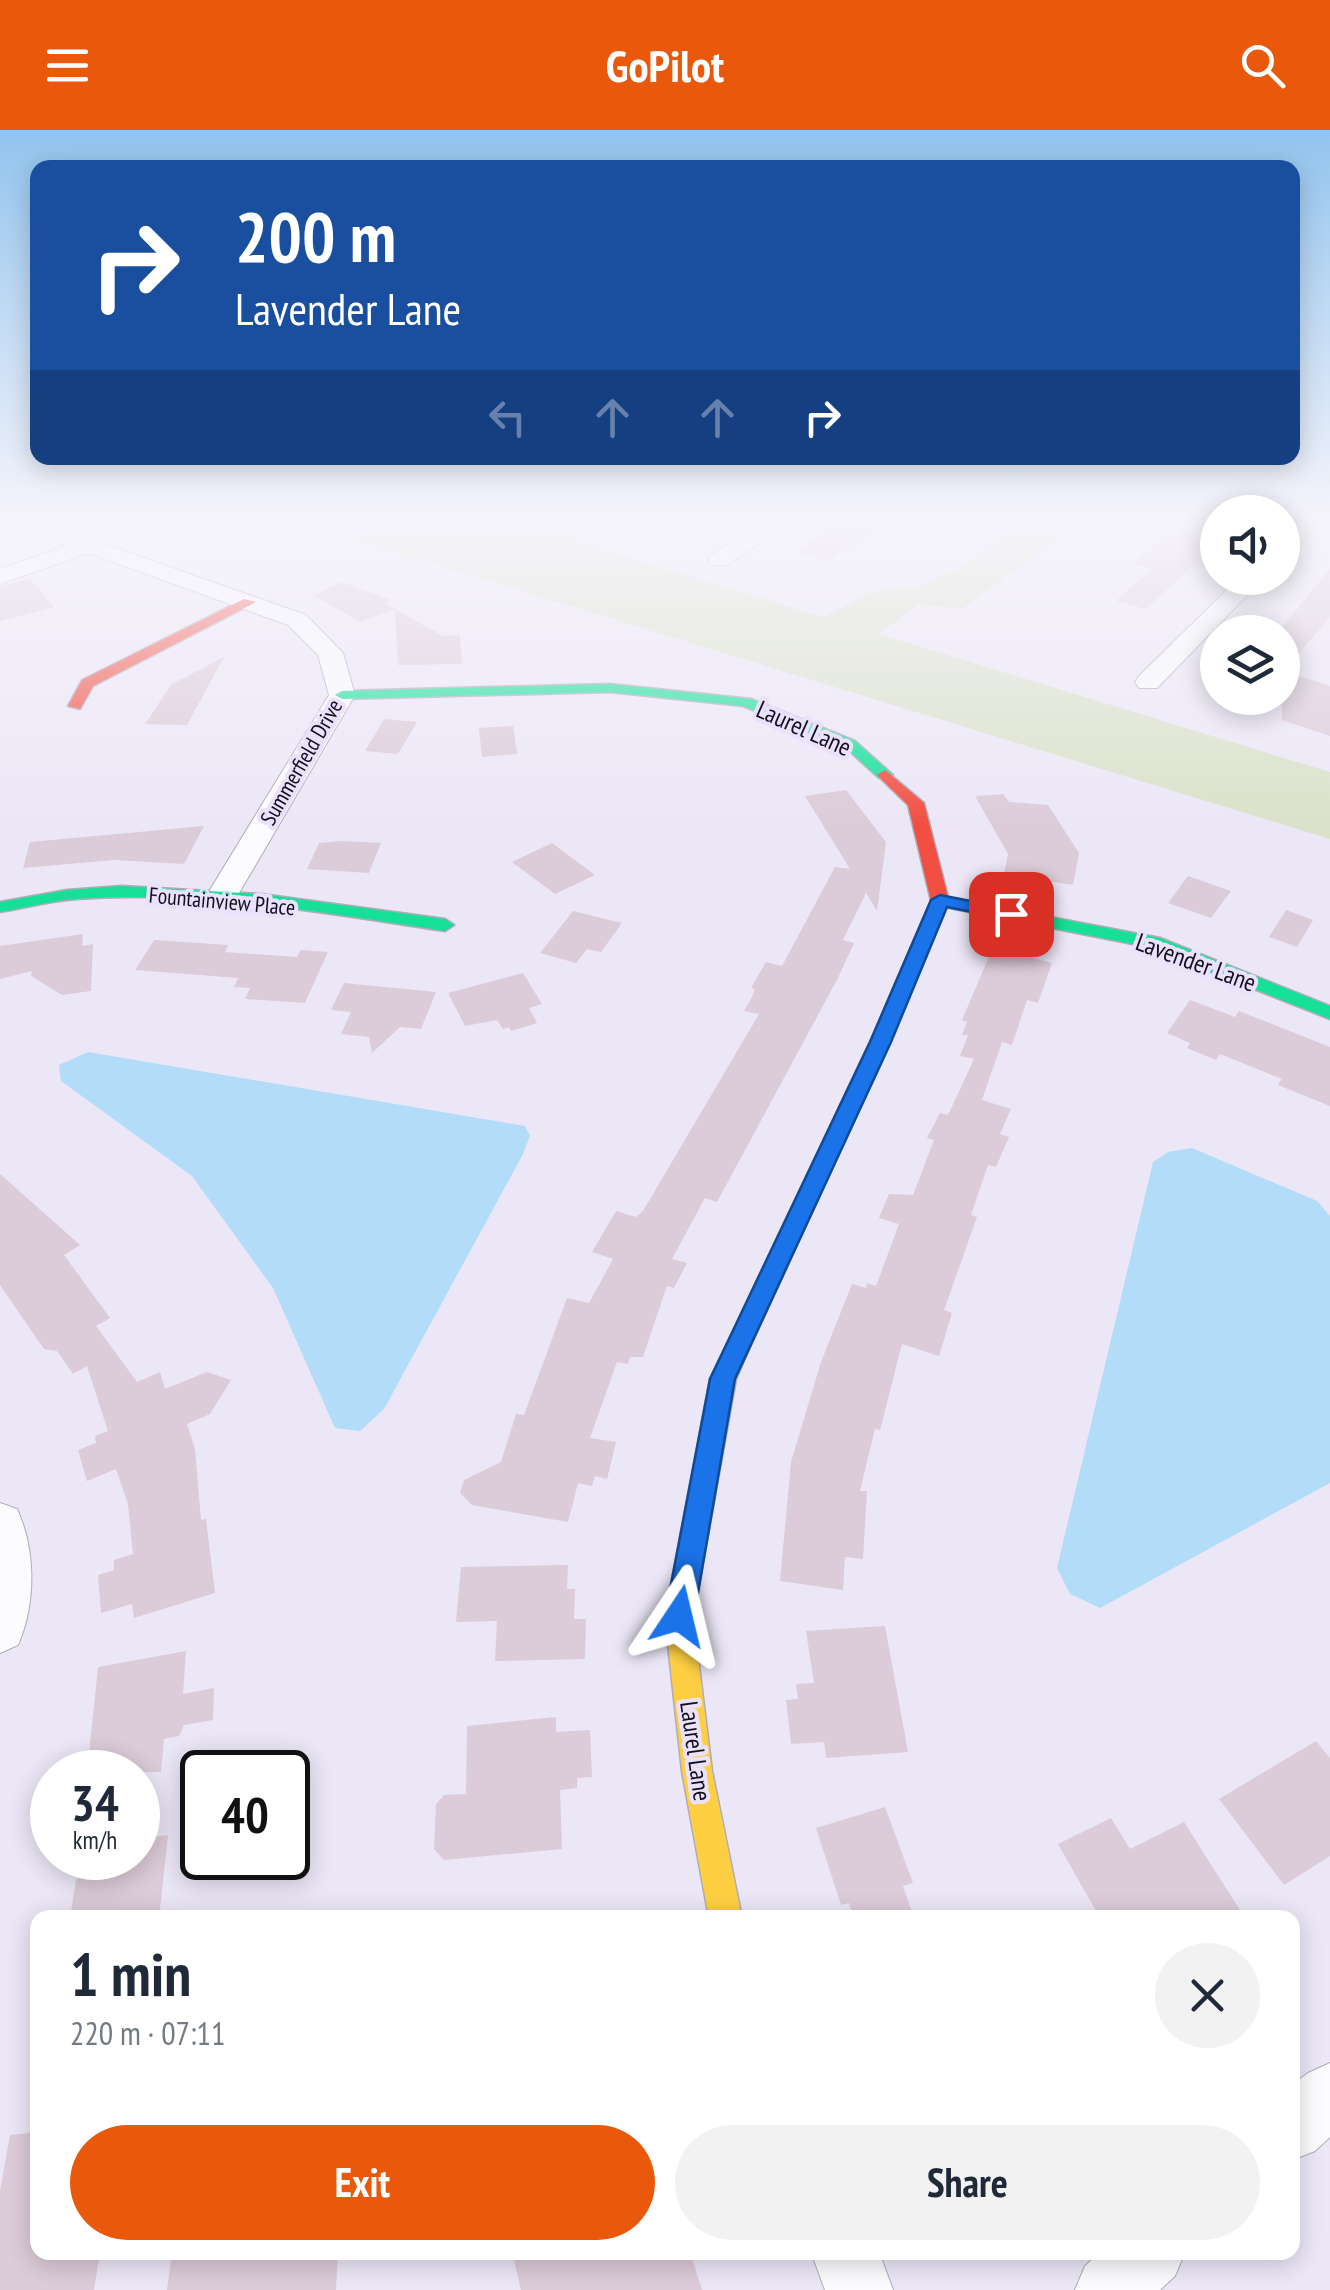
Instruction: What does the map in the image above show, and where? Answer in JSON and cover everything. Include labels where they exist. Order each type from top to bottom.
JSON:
[{"type":"street","points":[[74,706],[87,683],[205,624]]},
{"type":"street","name":"Summerfield Drive","points":[[221,898],[342,695],[330,653],[301,624]]},
{"type":"street","points":[[1148,682],[1206,624]]},
{"type":"street","name":"Laurel Lane","points":[[342,695],[610,688],[746,702],[850,744],[916,803],[940,900],[880,1042],[723,1379],[679,1616],[697,1771],[724,1910]]},
{"type":"street","name":"Fountainview Place","points":[[0,907],[76,894],[221,898],[445,925]]},
{"type":"street","name":"Lavender Lane","points":[[940,900],[1153,942],[1330,1014]]},
{"type":"street","points":[[0,1525],[7,1567],[0,1628]]},
{"type":"street","points":[[1300,2121],[1330,2095]]},
{"type":"street","points":[[848,2260],[858,2290]]},
{"type":"street","points":[[1108,2290],[1142,2260]]},
{"type":"green space","points":[[629,624],[892,624],[879,634],[1330,772],[1330,839]]},
{"type":"water","points":[[88,1052],[525,1126],[530,1136],[522,1156],[384,1409],[360,1431],[335,1428],[273,1288],[192,1176],[61,1081],[59,1065]]},
{"type":"water","points":[[1192,1148],[1317,1201],[1330,1216],[1330,1483],[1100,1608],[1070,1594],[1057,1568],[1153,1162],[1168,1152]]},
{"type":"building","points":[[396,624],[421,624],[443,636],[460,635],[462,664],[398,665]]},
{"type":"building","points":[[1300,624],[1324,624],[1300,652]]},
{"type":"building","points":[[224,657],[187,725],[145,724],[172,684]]},
{"type":"building","points":[[1300,676],[1330,686],[1330,736],[1282,720],[1282,715],[1300,715]]},
{"type":"building","points":[[384,719],[417,722],[398,754],[365,751]]},
{"type":"building","points":[[513,726],[517,754],[482,757],[479,728]]},
{"type":"building","points":[[846,790],[886,842],[877,911],[866,893],[843,940],[854,943],[838,978],[717,1202],[705,1198],[672,1259],[687,1263],[674,1288],[667,1286],[643,1357],[630,1357],[628,1364],[617,1362],[590,1438],[616,1442],[607,1479],[595,1476],[592,1486],[578,1483],[568,1522],[472,1505],[460,1493],[464,1480],[501,1462],[516,1414],[524,1415],[567,1298],[589,1303],[613,1259],[592,1252],[616,1211],[636,1217],[643,1211],[759,1014],[744,1011],[755,989],[751,988],[766,962],[782,966],[835,867],[850,869],[805,796]]},
{"type":"building","points":[[1003,794],[1009,802],[1048,805],[1079,853],[1073,885],[1004,874],[1008,854],[975,796]]},
{"type":"building","points":[[204,826],[184,864],[114,860],[23,868],[30,842]]},
{"type":"building","points":[[319,843],[381,843],[369,873],[307,869]]},
{"type":"building","points":[[552,843],[595,875],[555,894],[512,862]]},
{"type":"building","points":[[1188,876],[1231,891],[1211,918],[1168,903]]},
{"type":"building","points":[[1286,910],[1313,920],[1297,947],[1269,937]]},
{"type":"building","points":[[573,911],[622,923],[601,952],[587,949],[576,963],[540,953]]},
{"type":"building","points":[[83,934],[82,946],[93,944],[91,991],[62,995],[31,976],[32,971],[0,979],[0,946]]},
{"type":"building","points":[[154,940],[228,945],[225,952],[297,957],[301,950],[328,952],[305,1003],[245,999],[250,988],[234,987],[238,978],[135,970]]},
{"type":"building","points":[[993,947],[1052,963],[1038,1003],[1027,1000],[1012,1045],[1002,1042],[982,1100],[1011,1109],[1000,1134],[1009,1137],[996,1167],[988,1165],[971,1215],[977,1217],[944,1310],[952,1313],[939,1356],[902,1344],[860,1491],[867,1491],[863,1559],[845,1557],[843,1590],[780,1581],[791,1462],[821,1362],[852,1284],[876,1286],[899,1224],[879,1218],[889,1194],[913,1195],[934,1140],[927,1138],[940,1113],[948,1115],[974,1059],[960,1056],[968,1035],[962,1035],[967,1022],[962,1020]]},
{"type":"building","points":[[523,973],[542,1004],[529,1008],[537,1023],[511,1031],[509,1027],[503,1029],[497,1020],[465,1026],[448,993]]},
{"type":"building","points":[[344,983],[436,992],[421,1029],[400,1027],[372,1053],[369,1037],[341,1034],[351,1012],[331,1010]]},
{"type":"building","points":[[1190,1000],[1235,1017],[1239,1011],[1330,1047],[1330,1106],[1278,1085],[1282,1079],[1220,1054],[1216,1060],[1187,1048],[1190,1043],[1167,1033]]},
{"type":"building","points":[[0,1174],[80,1245],[64,1255],[110,1318],[96,1326],[137,1382],[160,1372],[165,1389],[207,1372],[231,1380],[210,1414],[187,1424],[195,1449],[201,1520],[206,1519],[215,1593],[134,1618],[132,1604],[101,1613],[98,1575],[114,1570],[114,1560],[133,1554],[128,1504],[116,1469],[87,1481],[78,1450],[96,1443],[95,1436],[108,1431],[87,1366],[73,1374],[57,1351],[44,1349],[0,1285]]},
{"type":"building","points":[[568,1565],[567,1589],[575,1589],[574,1619],[586,1619],[585,1659],[495,1661],[497,1621],[456,1622],[461,1567]]},
{"type":"building","points":[[885,1626],[908,1752],[826,1758],[824,1742],[791,1744],[786,1700],[798,1699],[796,1684],[814,1683],[806,1631]]},
{"type":"building","points":[[186,1651],[183,1694],[214,1688],[213,1720],[184,1725],[179,1736],[164,1739],[161,1772],[160,1750],[89,1750],[98,1667]]},
{"type":"building","points":[[556,1717],[556,1732],[590,1730],[592,1777],[577,1778],[577,1788],[560,1790],[562,1849],[444,1860],[434,1849],[436,1804],[444,1795],[466,1794],[467,1726]]},
{"type":"building","points":[[1316,1741],[1330,1758],[1330,1856],[1284,1885],[1219,1799]]},
{"type":"building","points":[[885,1807],[913,1883],[903,1886],[911,1910],[851,1910],[849,1903],[841,1905],[816,1828]]},
{"type":"building","points":[[1111,1818],[1130,1849],[1184,1822],[1240,1910],[1095,1910],[1058,1844]]},
{"type":"building","points":[[168,1835],[160,1910],[71,1910],[76,1880],[160,1880],[160,1836]]},
{"type":"building","points":[[30,2133],[30,2260],[99,2260],[94,2290],[0,2290],[0,2191],[10,2135]]},
{"type":"building","points":[[171,2260],[338,2260],[336,2290],[167,2290]]},
{"type":"building","points":[[514,2260],[693,2260],[702,2290],[521,2290]]},
{"type":"traffic: fast","points":[[342,695],[610,688],[746,702],[850,744],[885,775]]},
{"type":"traffic: fast","points":[[0,907],[76,894],[169,892],[261,899],[445,925]]},
{"type":"traffic: fast","points":[[940,901],[1153,942],[1330,1013]]},
{"type":"traffic: slow","points":[[724,1910],[697,1771],[679,1617],[723,1379],[737,1349]]},
{"type":"traffic: jam","points":[[75,706],[87,683],[205,624]]},
{"type":"traffic: jam","points":[[737,1349],[880,1042],[940,901],[916,803],[885,775]]},
{"type":"route","points":[[679,1616],[723,1379],[880,1042],[940,900],[1011,914]]}]
